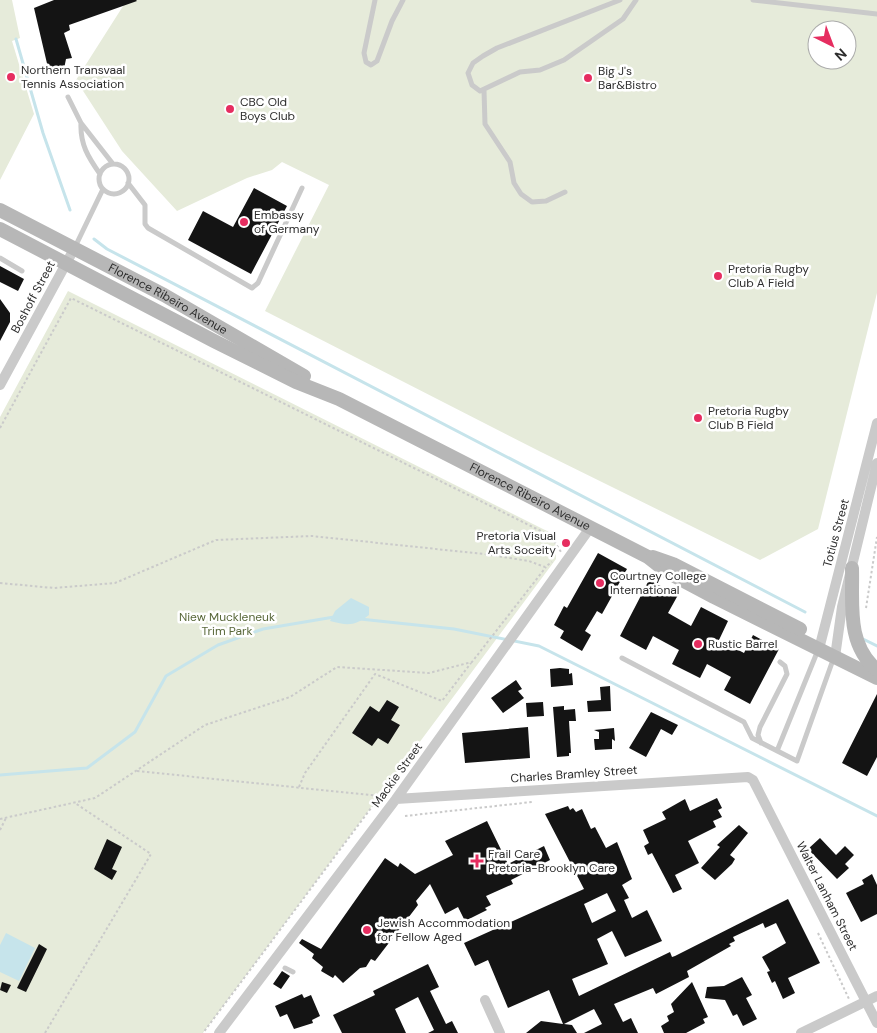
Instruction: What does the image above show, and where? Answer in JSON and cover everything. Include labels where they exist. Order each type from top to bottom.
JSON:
[{"type":"main road","name":"Florence Ribeiro Avenue","points":[[0,210],[164,295],[310,380],[331,395],[648,557],[661,558],[673,564],[820,645],[877,670]]},
{"type":"main road","name":"Florence Ribeiro Avenue","points":[[0,229],[214,341],[296,382],[331,395]]},
{"type":"main road","points":[[852,568],[854,631],[863,655],[877,670]]},
{"type":"main road","name":"Florence Ribeiro Avenue","points":[[836,652],[877,678]]},
{"type":"street","name":"Boshoff Street","points":[[0,384],[74,249]]},
{"type":"street","name":"Totius Street","points":[[820,645],[877,423]]},
{"type":"street","name":"Totius Street","points":[[836,652],[842,607],[877,463]]},
{"type":"street","name":"Mackie Street","points":[[219,1033],[396,799],[590,528]]},
{"type":"street","name":"Charles Bramley Street","points":[[396,799],[740,776],[753,780]]},
{"type":"street","name":"Walter Lanham Street","points":[[753,780],[877,1023]]},
{"type":"street","points":[[801,1033],[877,996]]},
{"type":"street","points":[[485,1000],[500,1033]]},
{"type":"lane","points":[[375,0],[364,53],[366,62],[371,65],[377,61],[403,0]]},
{"type":"lane","points":[[620,0],[497,48],[482,56],[470,67],[468,77],[474,88],[484,90],[520,72],[540,70],[564,60],[623,19],[636,0]]},
{"type":"lane","points":[[753,0],[877,14]]},
{"type":"lane","points":[[484,90],[485,124],[510,162],[514,183],[521,194],[532,202],[546,201],[566,192]]},
{"type":"lane","points":[[68,97],[80,123],[113,164],[125,169],[128,173],[126,188],[117,193],[107,192],[103,189],[100,184],[100,174],[84,151],[80,135],[80,123]]},
{"type":"lane","points":[[100,174],[106,166],[113,164]]},
{"type":"lane","points":[[128,183],[145,205],[145,224],[148,228],[252,288],[258,283],[302,188]]},
{"type":"lane","points":[[74,249],[103,189]]},
{"type":"lane","points":[[0,258],[22,271]]},
{"type":"lane","points":[[777,751],[820,645]]},
{"type":"lane","points":[[622,658],[744,722],[752,738],[797,761],[836,652]]},
{"type":"lane","points":[[762,744],[758,735],[760,727],[788,670],[780,662]]},
{"type":"lane","points":[[285,968],[293,972]]},
{"type":"path","points":[[0,428],[71,298],[551,536],[563,555]]},
{"type":"path","points":[[0,584],[54,588],[115,583],[216,540],[312,536],[484,554],[529,561],[554,570]]},
{"type":"path","points":[[865,610],[877,537]]},
{"type":"path","points":[[300,788],[304,773],[375,674],[442,701],[545,567],[557,559]]},
{"type":"path","points":[[0,819],[95,798],[205,725],[290,698],[337,667],[429,673],[472,662]]},
{"type":"path","points":[[137,771],[380,796],[203,1033]]},
{"type":"path","points":[[405,816],[541,801]]},
{"type":"path","points":[[45,1033],[151,854],[76,803]]},
{"type":"path","points":[[0,830],[6,818]]},
{"type":"path","points":[[816,928],[853,1007]]},
{"type":"green space","name":"Northern Transvaal Tennis Association","points":[[0,0],[12,0],[20,38],[12,41],[34,114],[0,180]]},
{"type":"green space","points":[[125,0],[877,0],[877,293],[818,529],[760,560],[541,452],[265,311],[329,185],[282,162],[272,170],[247,178],[177,211],[122,151],[76,80],[125,3]]},
{"type":"green space","name":"Niew Muckleneuk Trim Park","points":[[68,291],[555,535],[556,559],[203,1033],[0,1033],[0,417]]},
{"type":"water","points":[[351,598],[369,607],[369,615],[351,624],[330,621],[335,611]]},
{"type":"water","points":[[6,933],[35,948],[19,981],[0,972],[0,945]]},
{"type":"building","points":[[54,0],[137,1],[69,25],[70,30],[64,33],[72,58],[66,59],[64,69],[49,72],[34,8]]},
{"type":"building","points":[[254,188],[287,206],[251,274],[188,240],[203,211],[233,227]]},
{"type":"building","points":[[0,266],[24,279],[18,291],[0,282]]},
{"type":"building","points":[[0,299],[10,313],[10,322],[0,341]]},
{"type":"building","points":[[598,553],[627,569],[602,614],[597,611],[585,631],[591,635],[582,651],[560,638],[564,631],[554,625],[564,606],[567,608]]},
{"type":"building","name":"Rustic Barrel","points":[[649,580],[678,595],[668,613],[691,626],[701,607],[728,621],[719,640],[744,653],[753,635],[779,649],[750,704],[724,690],[731,677],[707,664],[700,678],[672,664],[679,650],[653,636],[646,650],[620,636]]},
{"type":"building","points":[[550,669],[569,669],[569,674],[572,673],[573,685],[551,687]]},
{"type":"building","points":[[516,680],[522,689],[518,691],[524,698],[503,713],[491,698]]},
{"type":"building","points":[[610,686],[611,711],[588,712],[587,701],[601,700],[600,687]]},
{"type":"building","points":[[877,694],[877,757],[867,776],[842,763]]},
{"type":"building","points":[[387,700],[399,707],[391,720],[400,725],[388,744],[378,738],[372,746],[352,733],[370,706],[379,712]]},
{"type":"building","points":[[543,702],[544,716],[527,717],[526,703]]},
{"type":"building","points":[[564,706],[564,710],[575,709],[576,721],[569,721],[571,753],[569,753],[569,756],[557,757],[553,707]]},
{"type":"building","points":[[651,712],[678,725],[672,735],[661,729],[646,757],[629,748]]},
{"type":"building","points":[[528,727],[530,758],[465,763],[462,733]]},
{"type":"building","points":[[614,728],[615,741],[612,739],[612,749],[595,750],[594,739],[599,739],[599,732],[594,730]]},
{"type":"building","points":[[717,798],[722,808],[718,810],[722,817],[713,821],[716,827],[688,841],[699,863],[675,875],[682,889],[673,893],[652,853],[648,855],[644,846],[649,843],[643,830],[666,819],[662,812],[685,799],[690,811]]},
{"type":"building","points":[[568,806],[570,810],[573,808],[576,812],[582,809],[591,829],[595,827],[606,848],[617,842],[632,879],[622,885],[629,898],[624,900],[632,918],[647,910],[662,941],[625,957],[612,931],[597,939],[608,964],[572,979],[579,996],[670,952],[672,957],[675,956],[788,899],[820,963],[788,978],[795,993],[783,999],[775,981],[772,983],[767,972],[770,971],[762,957],[786,943],[776,923],[765,928],[763,923],[733,937],[735,941],[729,944],[731,946],[687,971],[689,977],[656,994],[653,988],[614,1004],[623,1022],[631,1018],[638,1033],[584,1033],[602,1024],[594,1009],[564,1024],[572,1025],[577,1033],[526,1033],[541,1021],[563,1024],[549,990],[508,1008],[488,960],[475,966],[464,943],[584,889],[545,814]],"holes":[[[607,893],[616,911],[592,923],[584,904]]]},
{"type":"building","points":[[487,821],[508,864],[544,846],[550,860],[511,880],[513,884],[486,896],[491,905],[485,908],[487,910],[465,921],[458,907],[445,914],[430,884],[416,901],[418,905],[375,961],[371,959],[366,967],[360,968],[343,983],[335,975],[333,978],[321,971],[323,967],[312,958],[314,954],[299,943],[302,939],[321,949],[385,858],[398,867],[400,863],[415,874],[453,855],[445,841]]},
{"type":"building","points":[[739,825],[748,833],[730,855],[735,859],[732,864],[715,880],[701,868],[720,847],[717,845]]},
{"type":"building","points":[[820,838],[836,855],[845,846],[854,855],[845,864],[849,868],[837,879],[808,849]]},
{"type":"building","points":[[107,839],[122,847],[112,869],[117,871],[112,880],[94,869]]},
{"type":"building","points":[[872,874],[877,885],[877,914],[861,922],[846,893],[864,884],[862,880]]},
{"type":"building","points":[[39,944],[47,949],[26,992],[17,988]]},
{"type":"building","points":[[428,964],[439,987],[430,991],[446,1024],[452,1021],[458,1033],[428,1033],[434,1030],[418,997],[395,1009],[406,1033],[342,1033],[333,1015],[375,995],[373,991]]},
{"type":"building","points":[[282,971],[290,976],[281,989],[273,984]]},
{"type":"building","points":[[742,977],[752,995],[746,998],[757,1019],[743,1026],[737,1014],[733,1016],[725,1000],[705,998],[707,987],[724,986]]},
{"type":"building","points":[[2,982],[11,985],[7,993],[0,990]]},
{"type":"building","points":[[692,982],[708,1017],[703,1019],[705,1023],[686,1033],[664,1033],[661,1026],[669,1021],[667,1016],[674,1012],[671,1004]]},
{"type":"building","points":[[302,994],[304,998],[311,995],[320,1016],[312,1020],[313,1023],[294,1029],[287,1014],[280,1017],[275,1006]]},
{"type":"waterway","points":[[16,39],[43,133],[70,210]]},
{"type":"waterway","points":[[94,239],[107,249],[805,612]]},
{"type":"waterway","points":[[0,775],[87,768],[135,732],[166,676],[218,645],[263,629],[334,617]]},
{"type":"waterway","points":[[360,619],[454,629],[539,646],[877,816]]},
{"type":"waterway","points":[[863,639],[877,646]]},
{"type":"place","name":"Northern Transvaal Tennis Association","points":[[11,77]]},
{"type":"place","name":"Big J's Bar&Bistro","points":[[588,78]]},
{"type":"place","name":"CBC Old Boys Club","points":[[230,109]]},
{"type":"place","name":"Embassy of Germany","points":[[244,222]]},
{"type":"place","name":"Pretoria Rugby Club A Field","points":[[718,276]]},
{"type":"place","name":"Pretoria Rugby Club B Field","points":[[698,418]]},
{"type":"place","name":"Pretoria Visual Arts Soceity","points":[[566,543]]},
{"type":"place","name":"Courtney College International","points":[[600,583]]},
{"type":"place","name":"Rustic Barrel","points":[[698,644]]},
{"type":"place","name":"Frail Care Pretoria-Brooklyn Care","points":[[477,861]]},
{"type":"place","name":"Jewish Accommodation for Fellow Aged","points":[[367,930]]}]
